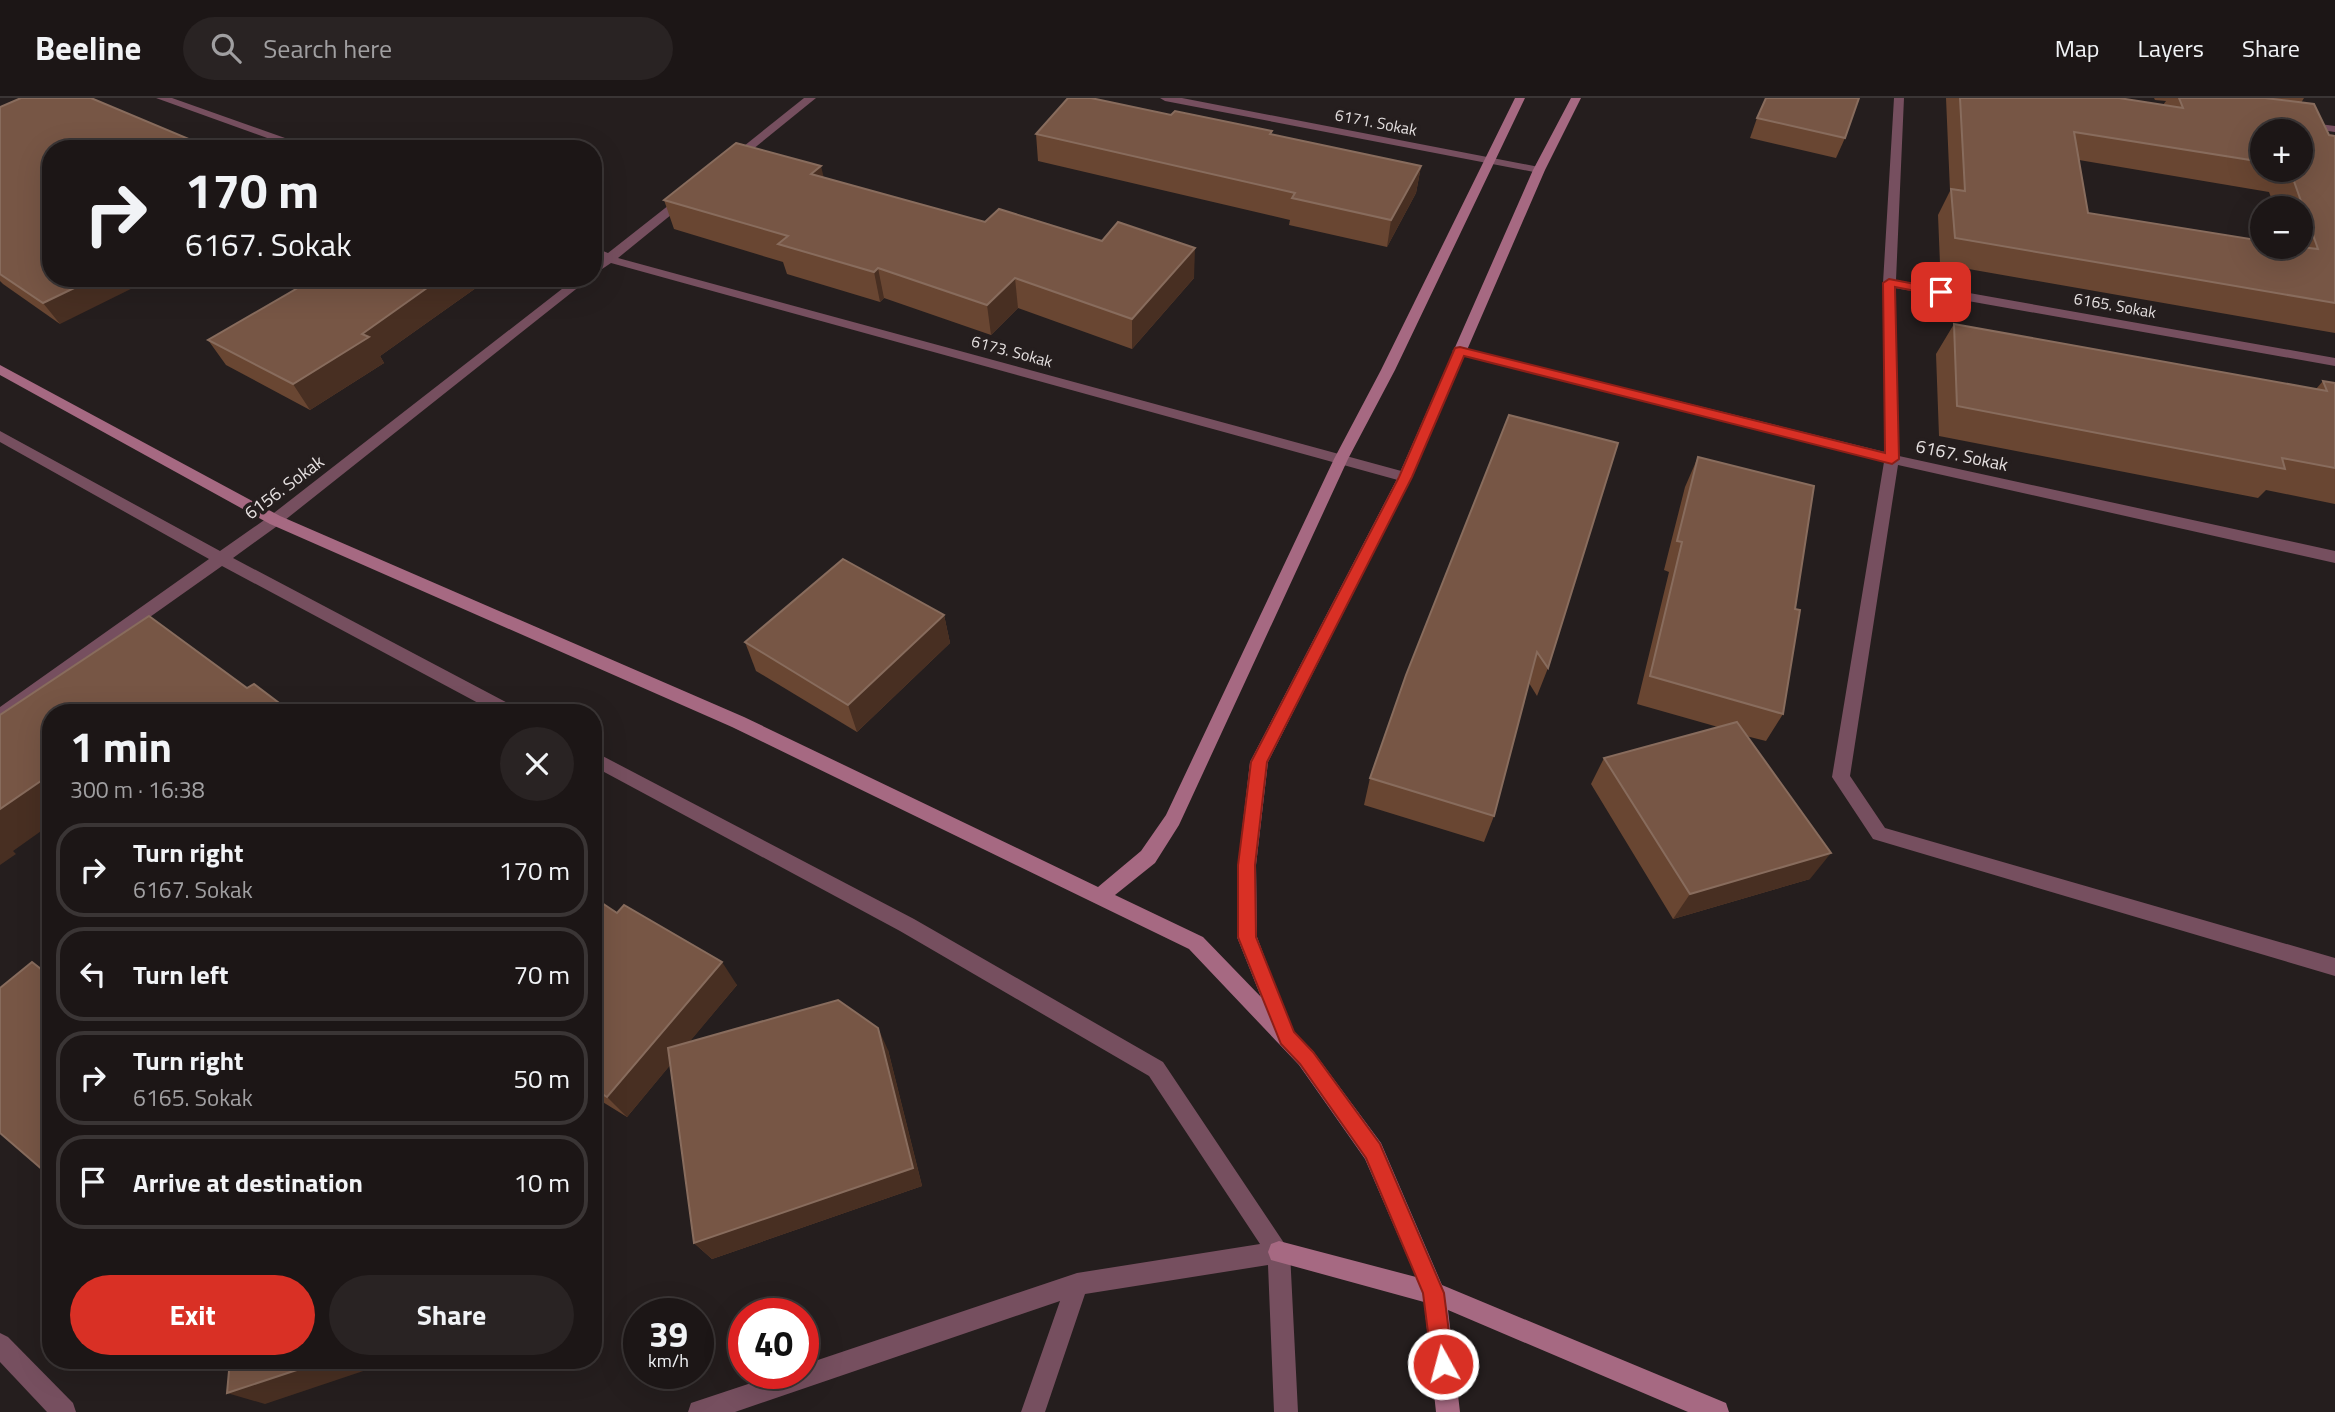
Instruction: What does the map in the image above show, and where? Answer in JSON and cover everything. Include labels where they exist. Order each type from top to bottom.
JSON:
[{"type":"street","points":[[161,98],[284,140]]},
{"type":"street","points":[[727,165],[811,98]]},
{"type":"street","name":"6171. Sokak","points":[[1165,98],[1539,170]]},
{"type":"street","points":[[1099,897],[1148,858],[1173,820],[1341,459],[1520,98]]},
{"type":"street","points":[[1287,1037],[1247,937],[1247,865],[1259,762],[1405,477],[1539,170],[1576,98]]},
{"type":"street","points":[[1899,98],[1889,283],[1892,459],[1841,777],[1879,834],[2335,967]]},
{"type":"street","points":[[2313,126],[2335,129]]},
{"type":"street","points":[[602,264],[696,190]]},
{"type":"street","name":"6173. Sokak","points":[[602,255],[1405,477]]},
{"type":"street","name":"6165. Sokak","points":[[1889,283],[2335,362]]},
{"type":"street","name":"6156. Sokak","points":[[0,716],[275,520],[573,287]]},
{"type":"street","name":"6167. Sokak","points":[[1460,351],[1892,459],[2335,557]]},
{"type":"street","points":[[0,369],[275,520],[738,722],[1196,943],[1306,1058],[1373,1151],[1434,1293],[1448,1412]]},
{"type":"street","points":[[0,436],[220,558],[494,704]]},
{"type":"street","points":[[602,763],[908,925],[1156,1069],[1279,1252],[1286,1412]]},
{"type":"street","points":[[700,1412],[1077,1284],[1279,1252],[1434,1293],[1717,1412]]},
{"type":"street","points":[[1033,1412],[1077,1284]]},
{"type":"street","points":[[0,1345],[64,1412]]},
{"type":"building","points":[[21,98],[91,98],[191,140],[42,140],[42,287],[76,287],[43,303],[0,274],[0,107]]},
{"type":"building","points":[[1068,98],[1091,98],[1171,115],[1175,111],[1421,166],[1391,220],[1292,198],[1295,193],[1036,134]]},
{"type":"building","points":[[1766,98],[1859,98],[1845,138],[1757,118]]},
{"type":"building","points":[[1960,98],[2119,98],[2183,108],[2179,98],[2265,98],[2314,104],[2329,135],[2335,136],[2335,303],[1955,238],[1951,189],[1965,191]],"holes":[[[2250,119],[2313,119],[2313,182],[2294,182],[2299,196],[2313,196],[2313,235],[2318,249],[2313,248],[2313,259],[2250,259],[2250,239],[2088,213],[2074,132],[2250,160]]]},
{"type":"building","points":[[736,143],[821,166],[811,174],[985,222],[999,209],[1102,241],[1118,222],[1195,248],[1132,319],[1015,278],[987,305],[878,268],[874,272],[778,244],[788,236],[664,200]]},
{"type":"building","points":[[299,287],[428,287],[362,334],[369,337],[293,384],[208,340]]},
{"type":"building","points":[[1954,324],[2327,391],[2323,381],[2335,383],[2335,468],[2282,458],[2285,469],[1957,406]]},
{"type":"building","points":[[1509,415],[1618,443],[1548,668],[1537,652],[1494,816],[1370,778],[1406,675]]},
{"type":"building","points":[[1698,457],[1814,486],[1795,609],[1800,610],[1783,714],[1650,676],[1682,542],[1677,541]]},
{"type":"building","points":[[843,559],[944,615],[848,705],[745,642]]},
{"type":"building","points":[[149,616],[247,688],[254,684],[280,704],[42,704],[42,780],[0,809],[0,715]]},
{"type":"building","points":[[1737,722],[1831,853],[1690,894],[1604,758]]},
{"type":"building","points":[[602,903],[617,913],[624,905],[722,962],[607,1097],[602,1094]]},
{"type":"building","points":[[32,962],[42,970],[42,1169],[0,1133],[0,988]]},
{"type":"building","points":[[838,1000],[878,1028],[913,1168],[694,1243],[668,1048]]},
{"type":"building","points":[[229,1369],[300,1369],[227,1393]]},
{"type":"route","points":[[1443,1364],[1434,1293],[1373,1151],[1306,1058],[1287,1037],[1247,937],[1247,865],[1259,762],[1405,477],[1460,351],[1892,459],[1889,283],[1941,292]]}]
